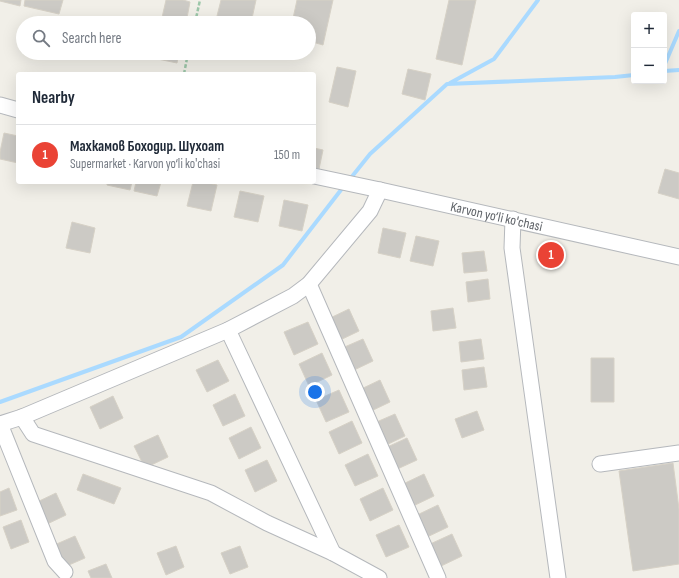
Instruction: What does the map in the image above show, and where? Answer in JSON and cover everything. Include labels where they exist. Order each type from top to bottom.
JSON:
[{"type":"street","points":[[0,105],[16,109]]},
{"type":"street","name":"Karvon yo‘li ko'chasi","points":[[316,176],[679,257]]},
{"type":"street","points":[[65,572],[55,561],[0,424],[22,417],[228,330],[293,296],[309,284],[370,211],[380,190]]},
{"type":"street","points":[[513,219],[512,248],[558,578]]},
{"type":"street","points":[[309,284],[438,578]]},
{"type":"street","points":[[228,330],[333,553]]},
{"type":"street","points":[[22,417],[33,434],[211,493],[267,523],[333,553],[379,578]]},
{"type":"street","points":[[600,464],[679,453]]},
{"type":"path","points":[[197,16],[200,0]]},
{"type":"path","points":[[184,72],[187,60]]},
{"type":"building","points":[[0,0],[21,0],[20,6]]},
{"type":"building","points":[[25,0],[63,0],[59,14],[24,6]]},
{"type":"building","points":[[166,0],[183,0],[190,2],[187,16],[162,16]]},
{"type":"building","points":[[221,0],[256,0],[253,16],[217,16]]},
{"type":"building","points":[[297,0],[333,0],[323,45],[316,43],[316,16],[294,16]]},
{"type":"building","points":[[449,0],[476,0],[462,65],[436,59]]},
{"type":"building","points":[[163,60],[178,60],[177,63]]},
{"type":"building","points":[[337,67],[356,71],[348,107],[329,102]]},
{"type":"building","points":[[408,69],[431,74],[425,100],[402,94]]},
{"type":"building","points":[[4,133],[16,136],[16,163],[0,159]]},
{"type":"building","points":[[316,148],[323,150],[319,169],[316,168]]},
{"type":"building","points":[[665,169],[679,173],[679,199],[658,193]]},
{"type":"building","points":[[107,184],[132,184],[130,190]]},
{"type":"building","points":[[136,184],[160,184],[157,196],[134,191]]},
{"type":"building","points":[[192,184],[217,185],[211,211],[187,206]]},
{"type":"building","points":[[240,191],[264,196],[258,222],[234,217]]},
{"type":"building","points":[[284,200],[308,205],[302,231],[279,226]]},
{"type":"building","points":[[72,222],[95,228],[90,253],[66,248]]},
{"type":"building","points":[[383,228],[406,233],[400,258],[378,253]]},
{"type":"building","points":[[416,236],[439,241],[433,266],[410,261]]},
{"type":"building","points":[[484,251],[487,271],[464,273],[462,253]]},
{"type":"building","points":[[488,279],[490,299],[468,302],[466,282]]},
{"type":"building","points":[[453,308],[456,328],[433,331],[431,311]]},
{"type":"building","points":[[349,309],[359,331],[336,342],[326,320]]},
{"type":"building","points":[[308,322],[318,344],[294,355],[284,332]]},
{"type":"building","points":[[363,339],[373,361],[350,372],[340,349]]},
{"type":"building","points":[[481,339],[484,359],[461,362],[459,342]]},
{"type":"building","points":[[322,353],[332,375],[309,386],[299,364]]},
{"type":"building","points":[[591,358],[614,358],[614,402],[591,402]]},
{"type":"building","points":[[218,360],[229,381],[207,392],[196,370]]},
{"type":"building","points":[[484,367],[487,387],[464,390],[462,370]]},
{"type":"building","points":[[380,380],[390,402],[367,413],[357,391]]},
{"type":"building","points":[[339,390],[349,412],[326,422],[316,400]]},
{"type":"building","points":[[235,394],[245,416],[223,426],[213,405]]},
{"type":"building","points":[[113,396],[123,418],[100,429],[90,407]]},
{"type":"building","points":[[477,411],[484,430],[462,438],[455,419]]},
{"type":"building","points":[[395,414],[405,436],[382,447],[372,424]]},
{"type":"building","points":[[352,421],[362,443],[339,454],[329,432]]},
{"type":"building","points":[[251,427],[261,448],[239,459],[229,438]]},
{"type":"building","points":[[158,435],[168,457],[145,468],[134,446]]},
{"type":"building","points":[[407,438],[417,460],[393,471],[383,449]]},
{"type":"building","points":[[368,454],[378,476],[355,486],[345,465]]},
{"type":"building","points":[[267,460],[277,481],[255,492],[245,470]]},
{"type":"building","points":[[673,463],[679,509],[679,564],[633,571],[619,471]]},
{"type":"building","points":[[83,474],[121,488],[114,504],[77,490]]},
{"type":"building","points":[[424,474],[434,496],[411,507],[401,485]]},
{"type":"building","points":[[9,488],[17,510],[0,516],[0,492]]},
{"type":"building","points":[[383,488],[393,510],[370,521],[360,499]]},
{"type":"building","points":[[56,493],[66,515],[43,526],[33,504]]},
{"type":"building","points":[[438,505],[448,527],[425,538],[415,516]]},
{"type":"building","points":[[21,520],[29,542],[11,549],[3,527]]},
{"type":"building","points":[[399,525],[409,547],[386,557],[376,535]]},
{"type":"building","points":[[452,534],[462,556],[439,567],[428,545]]},
{"type":"building","points":[[75,536],[85,558],[62,568],[52,546]]},
{"type":"building","points":[[176,546],[184,567],[166,575],[157,553]]},
{"type":"building","points":[[240,546],[248,567],[230,574],[221,553]]},
{"type":"building","points":[[106,564],[112,578],[91,578],[88,571]]},
{"type":"waterway","points":[[450,83],[494,59],[538,0]]},
{"type":"waterway","points":[[667,59],[679,31]]},
{"type":"waterway","points":[[667,71],[679,70]]},
{"type":"waterway","points":[[350,179],[370,154],[447,84],[631,75]]},
{"type":"waterway","points":[[0,402],[181,337],[283,265],[344,186]]},
{"type":"place","name":"Махкамов Боходир. Шухоат","points":[[551,255]]}]
